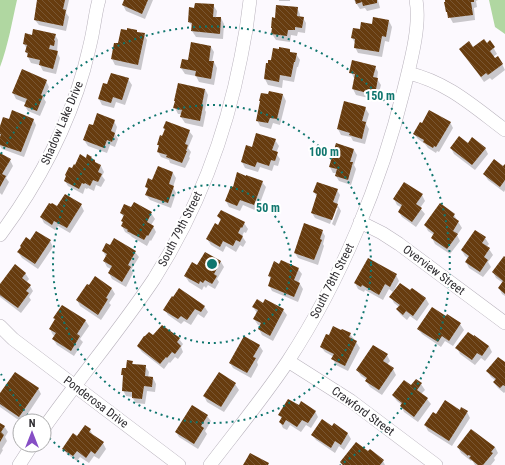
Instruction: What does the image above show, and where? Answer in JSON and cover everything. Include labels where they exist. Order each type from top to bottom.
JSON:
[{"type":"street","name":"Shadow Lake Drive","points":[[0,235],[22,205],[47,163],[57,141],[77,92],[84,70],[99,0]]},
{"type":"street","name":"South 79th Street","points":[[52,417],[139,300],[178,238],[200,191],[218,146],[232,100],[243,46],[250,0]]},
{"type":"street","points":[[416,0],[418,13],[417,23],[408,73],[429,79],[451,90],[505,130]]},
{"type":"street","name":"South 78th Street","points":[[210,465],[288,361],[331,287],[360,222],[388,146],[408,73]]},
{"type":"street","name":"Overview Street","points":[[360,222],[382,233],[399,244],[505,324]]},
{"type":"street","name":"Ponderosa Drive","points":[[0,326],[13,339],[179,465]]},
{"type":"street","name":"Ponderosa Drive","points":[[0,332],[13,339]]},
{"type":"street","name":"Crawford Street","points":[[288,361],[351,401],[436,465]]},
{"type":"street","points":[[19,465],[27,453]]},
{"type":"green space","points":[[0,0],[17,0],[8,42],[0,67]]},
{"type":"green space","points":[[489,0],[505,0],[505,34],[495,27]]},
{"type":"building","points":[[37,0],[65,0],[63,9],[66,10],[63,26],[34,20]]},
{"type":"building","points":[[124,0],[148,0],[142,14],[122,5]]},
{"type":"building","points":[[355,0],[377,0],[377,3],[363,6],[362,2],[356,4]]},
{"type":"building","points":[[445,0],[474,0],[474,2],[471,2],[473,15],[448,18],[444,2]]},
{"type":"building","points":[[195,3],[214,4],[213,17],[221,17],[220,34],[191,31],[192,23],[188,22],[189,7],[194,8]]},
{"type":"building","points":[[276,5],[298,7],[297,16],[304,17],[302,28],[295,27],[295,30],[288,30],[287,36],[271,34],[272,17],[275,18]]},
{"type":"building","points":[[373,17],[389,20],[386,37],[382,36],[379,52],[354,48],[355,39],[351,38],[353,28],[360,29],[361,22],[372,24]]},
{"type":"building","points":[[127,28],[145,33],[138,65],[111,59],[114,43],[118,43],[121,29],[127,30]]},
{"type":"building","points":[[33,29],[56,34],[54,46],[50,45],[49,49],[58,51],[53,69],[39,65],[40,60],[27,57],[28,53],[25,52],[27,45],[23,44],[25,33],[32,35]]},
{"type":"building","points":[[484,39],[487,43],[490,40],[495,47],[490,51],[495,58],[498,56],[503,64],[488,75],[486,73],[481,77],[459,49],[469,41],[473,47]]},
{"type":"building","points":[[191,42],[211,46],[209,61],[214,61],[211,79],[195,76],[196,71],[180,68],[182,59],[188,60]]},
{"type":"building","points":[[279,47],[290,49],[290,52],[297,53],[291,77],[280,75],[279,82],[264,79],[266,63],[268,63],[268,60],[271,60],[273,48],[279,49]]},
{"type":"building","points":[[352,60],[376,66],[373,77],[378,78],[375,95],[352,89],[355,74],[349,73]]},
{"type":"building","points":[[22,69],[47,80],[37,111],[24,106],[27,99],[12,93]]},
{"type":"building","points":[[111,73],[129,78],[122,100],[113,97],[111,103],[98,99],[103,83],[107,84]]},
{"type":"building","points":[[178,83],[205,89],[200,121],[180,117],[182,110],[173,108]]},
{"type":"building","points":[[269,91],[283,94],[277,119],[270,118],[268,123],[256,121],[261,93],[268,94]]},
{"type":"building","points":[[344,101],[366,107],[362,121],[366,122],[362,139],[337,129]]},
{"type":"building","points":[[12,110],[34,119],[21,152],[0,145],[0,126],[3,117],[9,119]]},
{"type":"building","points":[[429,110],[451,122],[436,147],[434,146],[433,148],[423,142],[424,140],[413,134],[420,122],[422,123]]},
{"type":"building","points":[[97,113],[115,120],[111,131],[115,133],[112,142],[107,140],[104,148],[83,140],[89,124],[93,125]]},
{"type":"building","points":[[166,121],[190,130],[185,144],[188,145],[187,151],[182,163],[166,157],[167,155],[157,152],[159,145],[157,145],[160,135],[162,136],[165,129],[163,128]]},
{"type":"building","points":[[256,133],[276,139],[272,150],[278,152],[275,161],[271,160],[269,166],[257,162],[255,167],[241,162],[246,145],[252,147]]},
{"type":"building","points":[[459,136],[468,143],[472,137],[486,148],[472,165],[450,148]]},
{"type":"building","points":[[336,143],[354,149],[350,162],[353,162],[348,180],[335,176],[337,169],[329,167]]},
{"type":"building","points":[[0,153],[11,159],[2,174],[6,176],[0,187]]},
{"type":"building","points":[[80,154],[86,158],[87,154],[95,160],[95,162],[101,165],[98,172],[102,174],[98,182],[93,180],[90,186],[82,183],[79,189],[64,181],[69,167],[72,168],[74,164],[75,165]]},
{"type":"building","points":[[494,159],[503,166],[505,164],[505,180],[500,187],[483,174]]},
{"type":"building","points":[[158,166],[173,172],[169,184],[174,186],[168,203],[145,195],[148,188],[145,187],[148,178],[152,180]]},
{"type":"building","points":[[237,172],[263,181],[254,205],[240,200],[237,206],[225,201],[231,186],[233,187]]},
{"type":"building","points":[[317,182],[338,189],[333,202],[338,204],[332,220],[311,213],[317,194],[313,192]]},
{"type":"building","points":[[404,182],[423,194],[416,204],[422,208],[412,222],[398,212],[402,205],[393,199]]},
{"type":"building","points":[[65,194],[82,204],[67,228],[54,221],[52,225],[40,217],[49,203],[57,206]]},
{"type":"building","points":[[134,202],[152,212],[147,222],[154,226],[144,240],[121,226],[123,222],[121,221],[124,215],[120,213],[124,204],[131,207]]},
{"type":"building","points":[[440,203],[455,214],[453,217],[459,221],[453,231],[458,234],[447,249],[431,238],[434,233],[424,225]]},
{"type":"building","points":[[221,210],[245,222],[238,233],[243,236],[240,242],[236,240],[233,246],[223,241],[220,247],[206,239],[215,223],[218,225],[221,219],[217,216]]},
{"type":"building","points":[[304,223],[323,230],[320,239],[322,240],[314,260],[294,253]]},
{"type":"building","points":[[475,230],[486,237],[482,243],[490,248],[484,257],[488,260],[480,272],[465,262],[469,256],[461,250]]},
{"type":"building","points":[[36,231],[51,240],[35,264],[17,252],[26,237],[30,240]]},
{"type":"building","points":[[114,238],[136,251],[128,265],[131,267],[122,282],[108,273],[112,266],[103,261],[107,254],[102,251],[106,243],[110,245]]},
{"type":"building","points":[[205,252],[221,261],[214,274],[217,276],[212,284],[205,280],[203,283],[200,281],[199,284],[184,276],[192,262],[197,265]]},
{"type":"building","points":[[504,256],[505,294],[498,288],[503,281],[492,272]]},
{"type":"building","points":[[368,258],[397,274],[390,287],[385,284],[379,295],[362,285],[361,287],[354,283]]},
{"type":"building","points":[[281,260],[299,268],[294,280],[300,283],[294,297],[268,286],[271,277],[268,276],[274,261],[279,264]]},
{"type":"building","points":[[15,264],[26,273],[22,278],[31,285],[26,291],[29,293],[18,308],[0,295],[0,284]]},
{"type":"building","points":[[95,276],[112,288],[106,298],[108,299],[98,315],[76,300],[87,284],[89,285]]},
{"type":"building","points":[[400,283],[410,290],[412,288],[426,298],[413,316],[406,311],[403,315],[396,309],[400,305],[389,297]]},
{"type":"building","points":[[179,288],[205,306],[201,312],[195,309],[187,320],[181,316],[178,319],[163,310]]},
{"type":"building","points":[[257,299],[263,303],[265,299],[284,309],[270,336],[258,329],[261,323],[253,319],[258,310],[252,307]]},
{"type":"building","points":[[62,305],[86,320],[77,334],[80,336],[71,351],[52,339],[56,333],[49,329],[55,319],[53,318]]},
{"type":"building","points":[[432,307],[461,323],[449,341],[442,336],[438,342],[417,329]]},
{"type":"building","points":[[162,325],[180,338],[177,342],[181,346],[175,354],[172,352],[160,364],[137,346],[144,336],[149,332],[153,335]]},
{"type":"building","points":[[333,326],[351,333],[349,337],[357,341],[345,366],[331,359],[334,354],[320,347],[326,334],[329,335]]},
{"type":"building","points":[[468,332],[489,346],[482,356],[477,353],[472,360],[455,348]]},
{"type":"building","points":[[244,336],[260,345],[253,357],[256,358],[247,373],[229,363]]},
{"type":"building","points":[[373,345],[388,354],[383,361],[394,368],[379,390],[365,381],[367,378],[356,370]]},
{"type":"building","points":[[498,357],[505,362],[505,386],[503,385],[500,388],[493,382],[496,379],[486,371]]},
{"type":"building","points":[[127,360],[133,361],[132,364],[146,365],[145,376],[153,377],[152,387],[144,386],[142,399],[132,398],[132,392],[122,391],[122,368],[126,368]]},
{"type":"building","points":[[15,372],[39,388],[22,413],[13,413],[0,404],[0,393]]},
{"type":"building","points":[[219,372],[236,383],[221,407],[203,396]]},
{"type":"building","points":[[416,379],[422,383],[417,390],[428,398],[414,417],[400,406],[402,403],[392,395],[404,380],[411,385]]},
{"type":"building","points":[[288,399],[299,405],[301,401],[316,411],[308,423],[302,420],[297,427],[286,420],[283,425],[279,422],[282,417],[278,415]]},
{"type":"building","points":[[445,400],[460,410],[461,407],[468,411],[449,441],[424,425],[433,412],[436,414]]},
{"type":"building","points":[[192,405],[208,415],[201,426],[204,428],[194,444],[175,432]]},
{"type":"building","points":[[322,419],[332,426],[334,423],[348,433],[341,445],[335,441],[331,448],[311,435]]},
{"type":"building","points":[[0,423],[5,426],[1,432],[4,435],[0,442]]},
{"type":"building","points":[[85,425],[91,429],[89,432],[104,442],[95,454],[91,451],[86,458],[77,451],[73,456],[62,449],[73,433],[77,436]]},
{"type":"building","points":[[471,429],[495,447],[491,452],[493,453],[483,465],[478,465],[469,458],[471,456],[468,456],[457,447]]},
{"type":"building","points":[[356,442],[368,451],[370,449],[384,460],[380,465],[343,465],[340,462]]},
{"type":"building","points":[[250,453],[269,463],[268,465],[243,465]]}]
